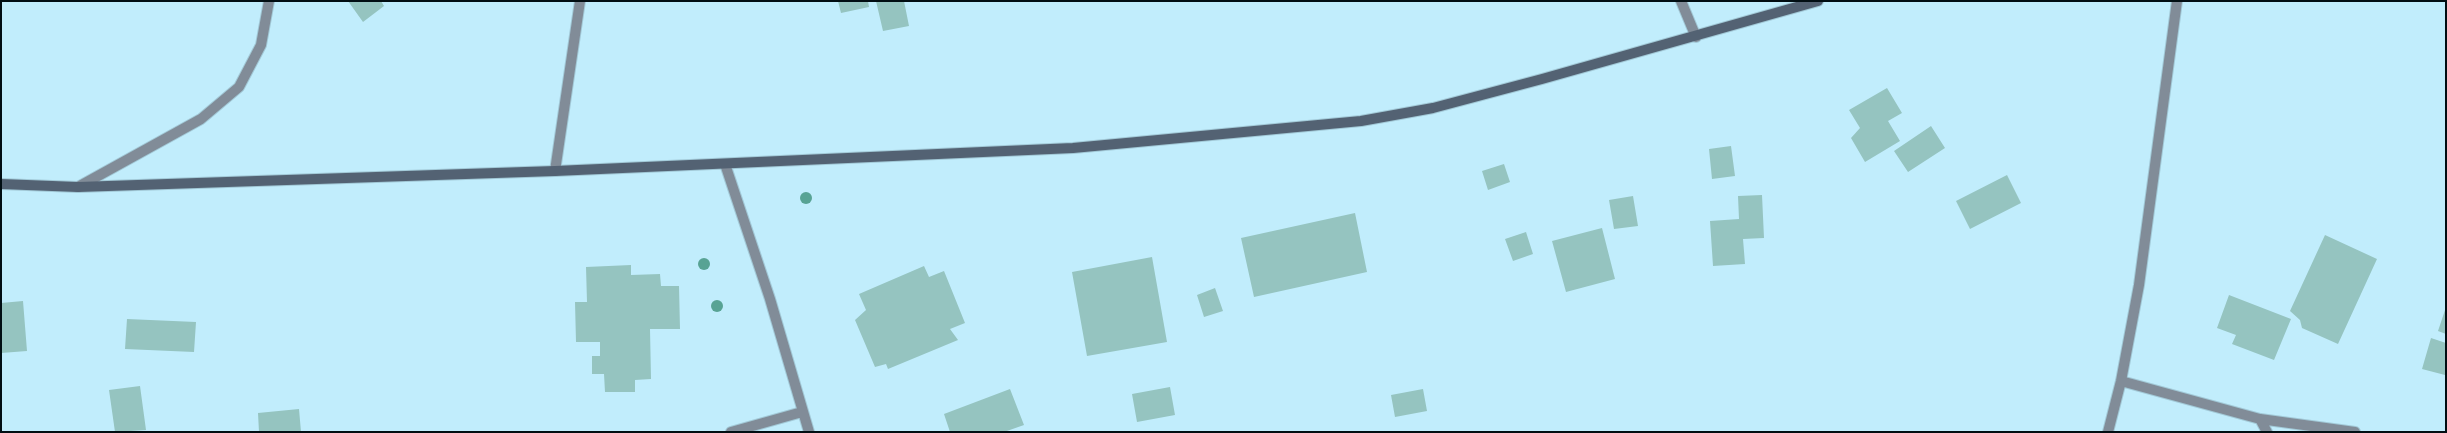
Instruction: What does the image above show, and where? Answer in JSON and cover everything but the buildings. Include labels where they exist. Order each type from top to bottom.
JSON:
[{"type":"street","points":[[78,187],[201,119],[239,87],[261,45],[269,1]]},
{"type":"street","points":[[555,171],[580,1]]},
{"type":"street","points":[[1681,1],[1696,37]]},
{"type":"street","points":[[1,184],[78,187],[555,171],[1073,148],[1361,121],[1433,108],[1696,37],[1818,1]]},
{"type":"street","points":[[2108,432],[2122,381],[2151,207],[2177,1]]},
{"type":"street","points":[[725,164],[770,300],[809,432]]},
{"type":"street","points":[[2122,381],[2260,420],[2356,432]]},
{"type":"street","points":[[731,432],[802,412]]},
{"type":"street","points":[[2260,420],[2267,432]]}]
